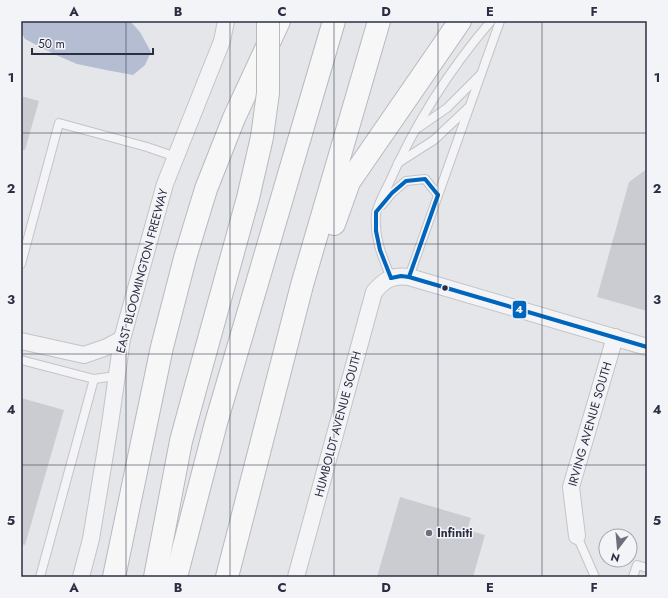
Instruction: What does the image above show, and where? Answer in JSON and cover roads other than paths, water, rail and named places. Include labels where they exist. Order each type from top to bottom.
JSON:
[{"type":"highway","points":[[155,577],[181,441],[248,198],[262,138],[268,93],[268,21]]},
{"type":"highway","points":[[114,577],[162,347],[185,258],[206,189],[234,118],[279,21]]},
{"type":"highway","points":[[176,577],[216,423],[334,21]]},
{"type":"highway","points":[[226,577],[302,285],[379,21]]},
{"type":"highway","points":[[264,432],[349,182],[460,21]]},
{"type":"street","name":"EAST BLOOMINGTON FREEWAY","points":[[81,577],[92,531],[110,424],[122,339],[165,184],[222,41],[226,21]]},
{"type":"street","points":[[391,278],[401,276],[409,277],[647,346]]},
{"type":"street","name":"HUMBOLDT AVENUE SOUTH","points":[[296,577],[374,292],[382,283],[391,278]]},
{"type":"street","name":"IRVING AVENUE SOUTH","points":[[577,536],[571,486],[615,337]]},
{"type":"street","points":[[21,341],[84,355],[107,347],[122,339]]},
{"type":"lane","points":[[391,278],[380,250],[376,231],[376,212],[398,163],[438,91],[471,45],[491,21]]},
{"type":"lane","points":[[409,277],[500,21]]},
{"type":"lane","points":[[415,130],[447,108],[482,72]]},
{"type":"lane","points":[[398,163],[434,140],[470,106]]},
{"type":"lane","points":[[21,264],[59,123],[148,147],[176,157]]},
{"type":"lane","points":[[376,212],[392,193],[406,181],[425,179],[438,195]]},
{"type":"lane","points":[[21,360],[94,379],[116,376]]},
{"type":"lane","points":[[40,577],[94,379]]},
{"type":"lane","points":[[577,536],[595,577]]},
{"type":"lane","points":[[633,577],[637,565],[647,568]]},
{"type":"water","points":[[21,21],[130,21],[140,32],[151,52],[145,65],[133,75],[77,64],[25,39],[21,31]]},
{"type":"place","name":"Infiniti","points":[[429,533]]}]
